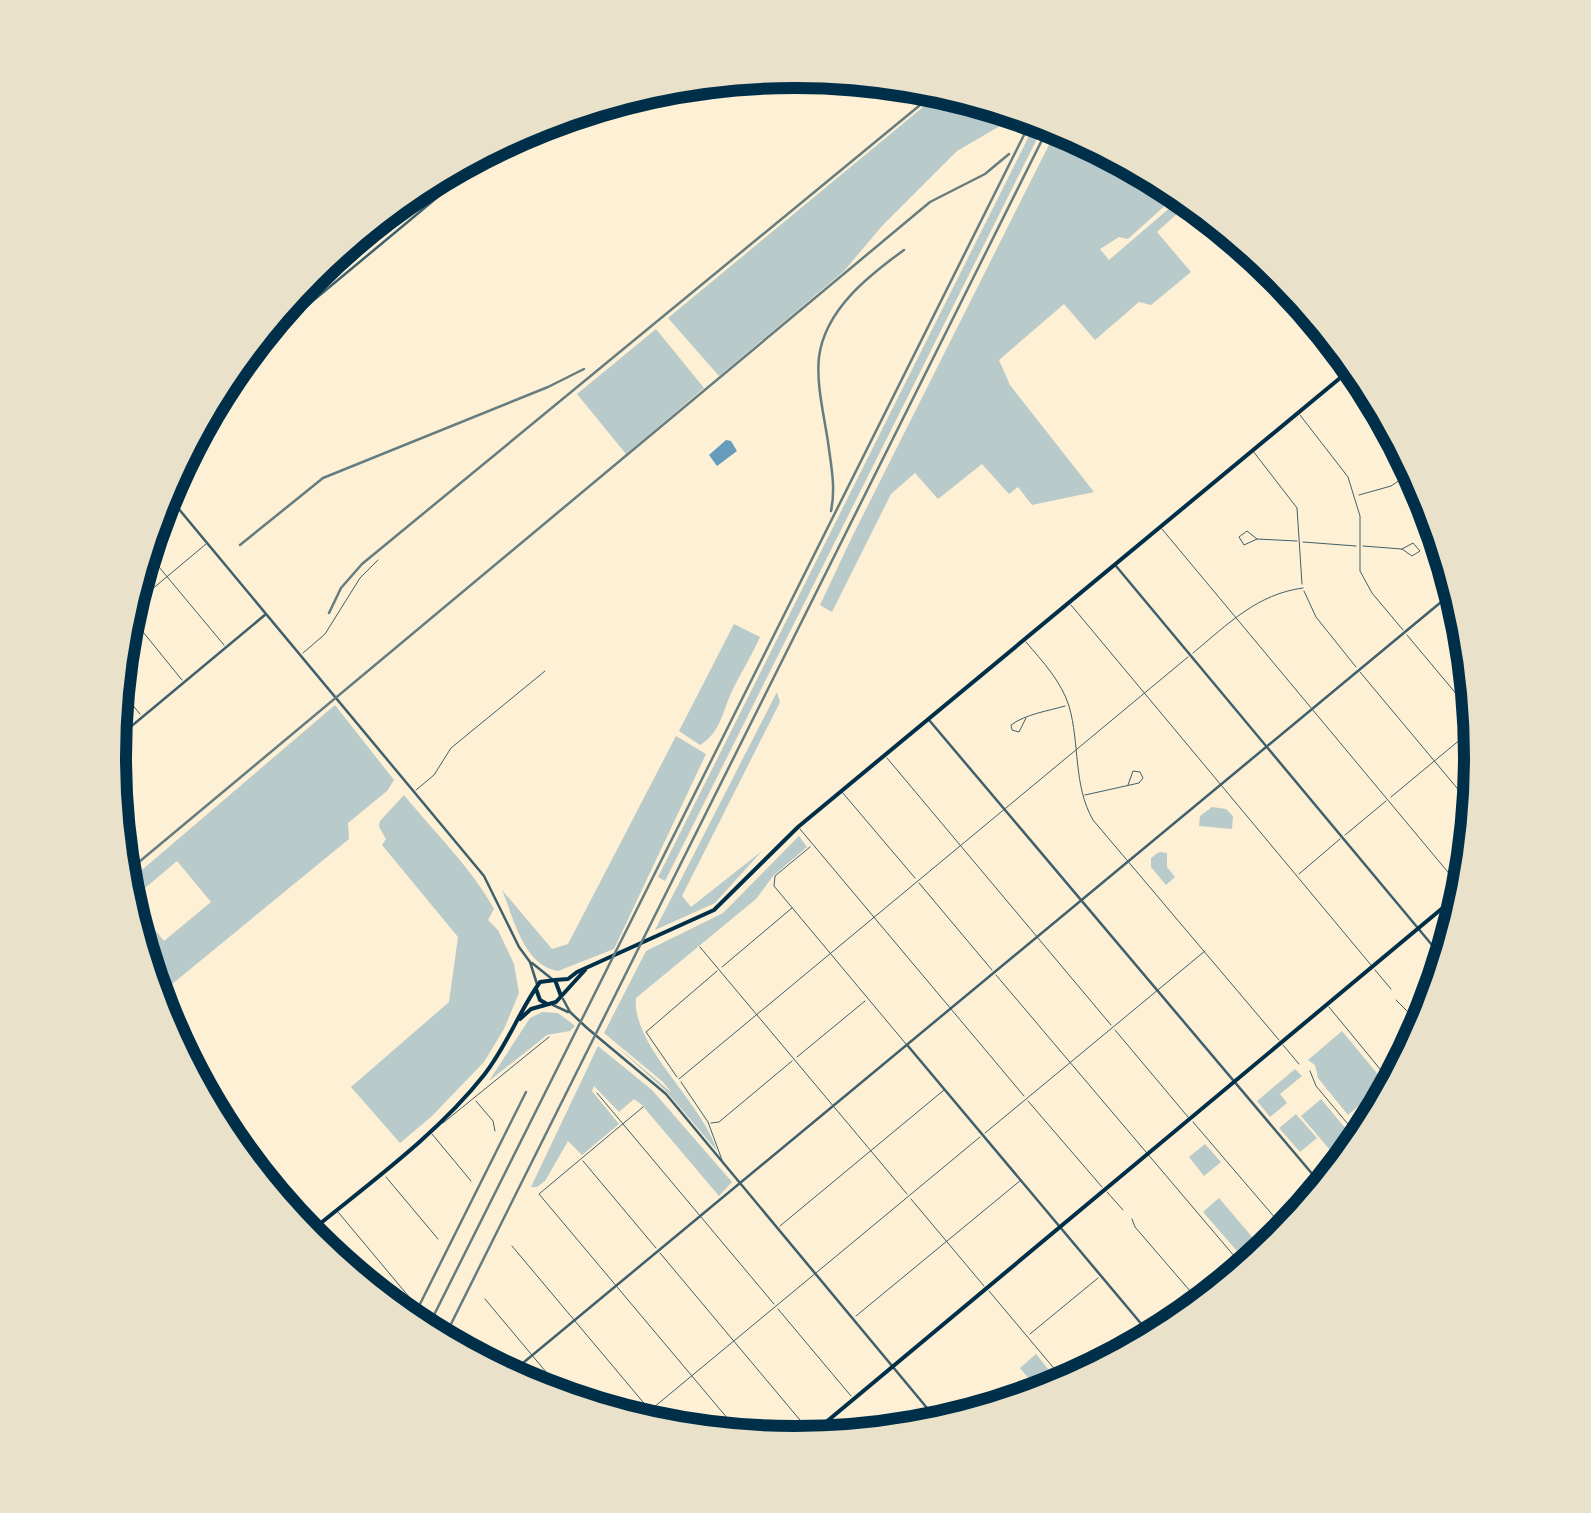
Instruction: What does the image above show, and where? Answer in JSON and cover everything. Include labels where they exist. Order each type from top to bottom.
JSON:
[{"type":"main road","points":[[318,1225],[428,1131],[482,1078],[537,987],[554,979],[568,979],[724,903],[798,827],[841,790],[1344,374]]},
{"type":"main road","points":[[823,1425],[1448,906]]},
{"type":"main road","points":[[520,1019],[531,1009],[561,996],[585,970]]},
{"type":"main road","points":[[554,979],[561,996]]},
{"type":"main road","points":[[537,987],[540,1000],[549,1004]]},
{"type":"street","points":[[285,324],[466,174]]},
{"type":"street","points":[[1265,279],[1344,374]]},
{"type":"street","points":[[1298,412],[1340,463],[1356,496],[1359,562],[1364,581],[1462,702]]},
{"type":"street","points":[[1252,450],[1294,501],[1299,516],[1303,588],[1324,628],[1463,796]]},
{"type":"street","points":[[1356,496],[1384,489],[1403,477]]},
{"type":"street","points":[[176,504],[490,885],[514,938],[530,962],[537,987]]},
{"type":"street","points":[[1160,526],[1454,876]]},
{"type":"street","points":[[1256,539],[1402,549]]},
{"type":"street","points":[[146,594],[208,543]]},
{"type":"street","points":[[300,655],[325,634],[360,578],[378,560]]},
{"type":"street","points":[[155,562],[226,648]]},
{"type":"street","points":[[1114,564],[1436,950]]},
{"type":"street","points":[[679,1079],[1236,618],[1268,596],[1303,588]]},
{"type":"street","points":[[519,1366],[1445,598]]},
{"type":"street","points":[[1069,602],[1391,988]]},
{"type":"street","points":[[127,729],[266,614]]},
{"type":"street","points":[[139,627],[184,682]]},
{"type":"street","points":[[1024,639],[1055,676],[1068,706],[1083,796],[1099,829],[1299,1064]]},
{"type":"street","points":[[414,792],[434,776],[452,748],[545,671]]},
{"type":"street","points":[[129,701],[142,717]]},
{"type":"street","points":[[1026,718],[1068,706]]},
{"type":"street","points":[[928,719],[1315,1177]]},
{"type":"street","points":[[1296,876],[1464,736]]},
{"type":"street","points":[[884,755],[1278,1220]]},
{"type":"street","points":[[1083,796],[1128,785]]},
{"type":"street","points":[[841,790],[1236,1259],[1250,1247]]},
{"type":"street","points":[[798,827],[1123,1210]]},
{"type":"street","points":[[813,845],[773,881],[1144,1327]]},
{"type":"street","points":[[723,1162],[708,1122],[646,1032],[792,908]]},
{"type":"street","points":[[700,947],[1058,1372]]},
{"type":"street","points":[[650,1410],[1205,951]]},
{"type":"street","points":[[530,962],[554,979]]},
{"type":"street","points":[[561,996],[570,1012]]},
{"type":"street","points":[[714,1134],[719,1122],[868,998]]},
{"type":"street","points":[[1396,1000],[1413,1015]]},
{"type":"street","points":[[549,1004],[570,1012],[666,1094],[930,1412]]},
{"type":"street","points":[[1326,1004],[1384,1074]]},
{"type":"street","points":[[471,1181],[428,1131],[452,1117],[549,1037]]},
{"type":"street","points":[[1310,1072],[1352,1128]]},
{"type":"street","points":[[778,1228],[945,1089]]},
{"type":"street","points":[[597,1093],[853,1398]]},
{"type":"street","points":[[474,1099],[495,1131]]},
{"type":"street","points":[[642,1108],[539,1194],[731,1422]]},
{"type":"street","points":[[708,1122],[719,1122]]},
{"type":"street","points":[[580,1158],[805,1426]]},
{"type":"street","points":[[382,1172],[438,1240]]},
{"type":"street","points":[[854,1318],[1021,1180]]},
{"type":"street","points":[[336,1210],[410,1298],[407,1301]]},
{"type":"street","points":[[1132,1219],[1193,1294]]},
{"type":"street","points":[[512,1246],[649,1409]]},
{"type":"street","points":[[1027,1336],[1101,1275]]},
{"type":"street","points":[[485,1299],[554,1380]]},
{"type":"shaded area","points":[[930,101],[1007,122],[957,151],[882,226],[844,271],[719,376],[668,318]]},
{"type":"shaded area","points":[[1032,131],[1040,134],[665,881],[658,877]]},
{"type":"shaded area","points":[[1052,138],[1168,201],[1128,239],[1119,237],[1100,249],[1109,260],[1172,206],[1178,213],[1157,232],[1191,272],[1151,305],[1139,302],[1095,340],[1064,304],[999,360],[1010,385],[1094,492],[1032,505],[1018,487],[1009,494],[982,464],[938,499],[915,473],[891,494],[832,612],[820,605]]},
{"type":"shaded area","points":[[656,329],[704,388],[626,454],[577,394]]},
{"type":"shaded area","points":[[734,624],[760,637],[717,727],[700,745],[679,731]]},
{"type":"shaded area","points":[[777,692],[780,702],[682,896],[691,907],[762,851],[715,903],[655,930]]},
{"type":"shaded area","points":[[335,705],[394,780],[387,791],[348,823],[349,839],[168,988],[147,919],[164,941],[211,902],[177,861],[140,892],[137,874]]},
{"type":"shaded area","points":[[676,736],[706,754],[614,949],[558,971],[546,967],[521,939],[502,890],[552,949],[568,944]]},
{"type":"shaded area","points":[[404,795],[463,864],[494,909],[488,920],[498,930],[514,964],[519,993],[484,1062],[400,1143],[351,1087],[449,1002],[458,937],[382,845],[386,839],[380,821]]},
{"type":"shaded area","points":[[1212,807],[1226,809],[1233,816],[1232,829],[1199,826],[1200,816]]},
{"type":"shaded area","points":[[799,836],[807,847],[773,876],[756,899],[636,998],[637,1016],[645,1035],[698,1113],[717,1151],[667,1092],[614,1044],[672,1093],[663,1082],[604,1033],[646,951],[723,913]]},
{"type":"shaded area","points":[[1159,852],[1167,853],[1167,867],[1175,877],[1166,885],[1151,867],[1151,858]]},
{"type":"shaded area","points":[[542,1012],[558,1013],[575,1026],[570,1031],[547,1035],[489,1081],[530,1018]]},
{"type":"shaded area","points":[[1342,1031],[1382,1079],[1374,1092],[1348,1115],[1308,1060]]},
{"type":"shaded area","points":[[598,1046],[652,1090],[732,1182],[719,1196],[641,1104],[634,1099],[619,1112],[594,1086],[592,1091],[619,1124],[582,1155],[568,1141],[545,1181],[531,1187]]},
{"type":"shaded area","points":[[1295,1069],[1302,1076],[1280,1094],[1287,1103],[1270,1117],[1257,1101]]},
{"type":"shaded area","points":[[1321,1099],[1349,1132],[1333,1154],[1301,1116]]},
{"type":"shaded area","points":[[1296,1114],[1317,1138],[1300,1152],[1279,1128]]},
{"type":"shaded area","points":[[1205,1144],[1221,1162],[1204,1176],[1189,1157]]},
{"type":"shaded area","points":[[1219,1198],[1253,1238],[1237,1251],[1203,1212]]},
{"type":"shaded area","points":[[1036,1354],[1053,1375],[1032,1382],[1020,1368]]},
{"type":"water","points":[[726,440],[737,451],[717,466],[709,455]]},
{"type":"railway","points":[[329,613],[341,588],[362,564],[926,100]]},
{"type":"railway","points":[[432,1318],[1027,129]]},
{"type":"railway","points":[[449,1328],[1044,135]]},
{"type":"railway","points":[[135,865],[930,202],[985,174],[1009,154]]},
{"type":"railway","points":[[831,511],[832,476],[819,378],[823,340],[850,296],[904,250]]},
{"type":"railway","points":[[240,545],[323,478],[584,369]]},
{"type":"railway","points":[[418,1308],[526,1092]]}]
